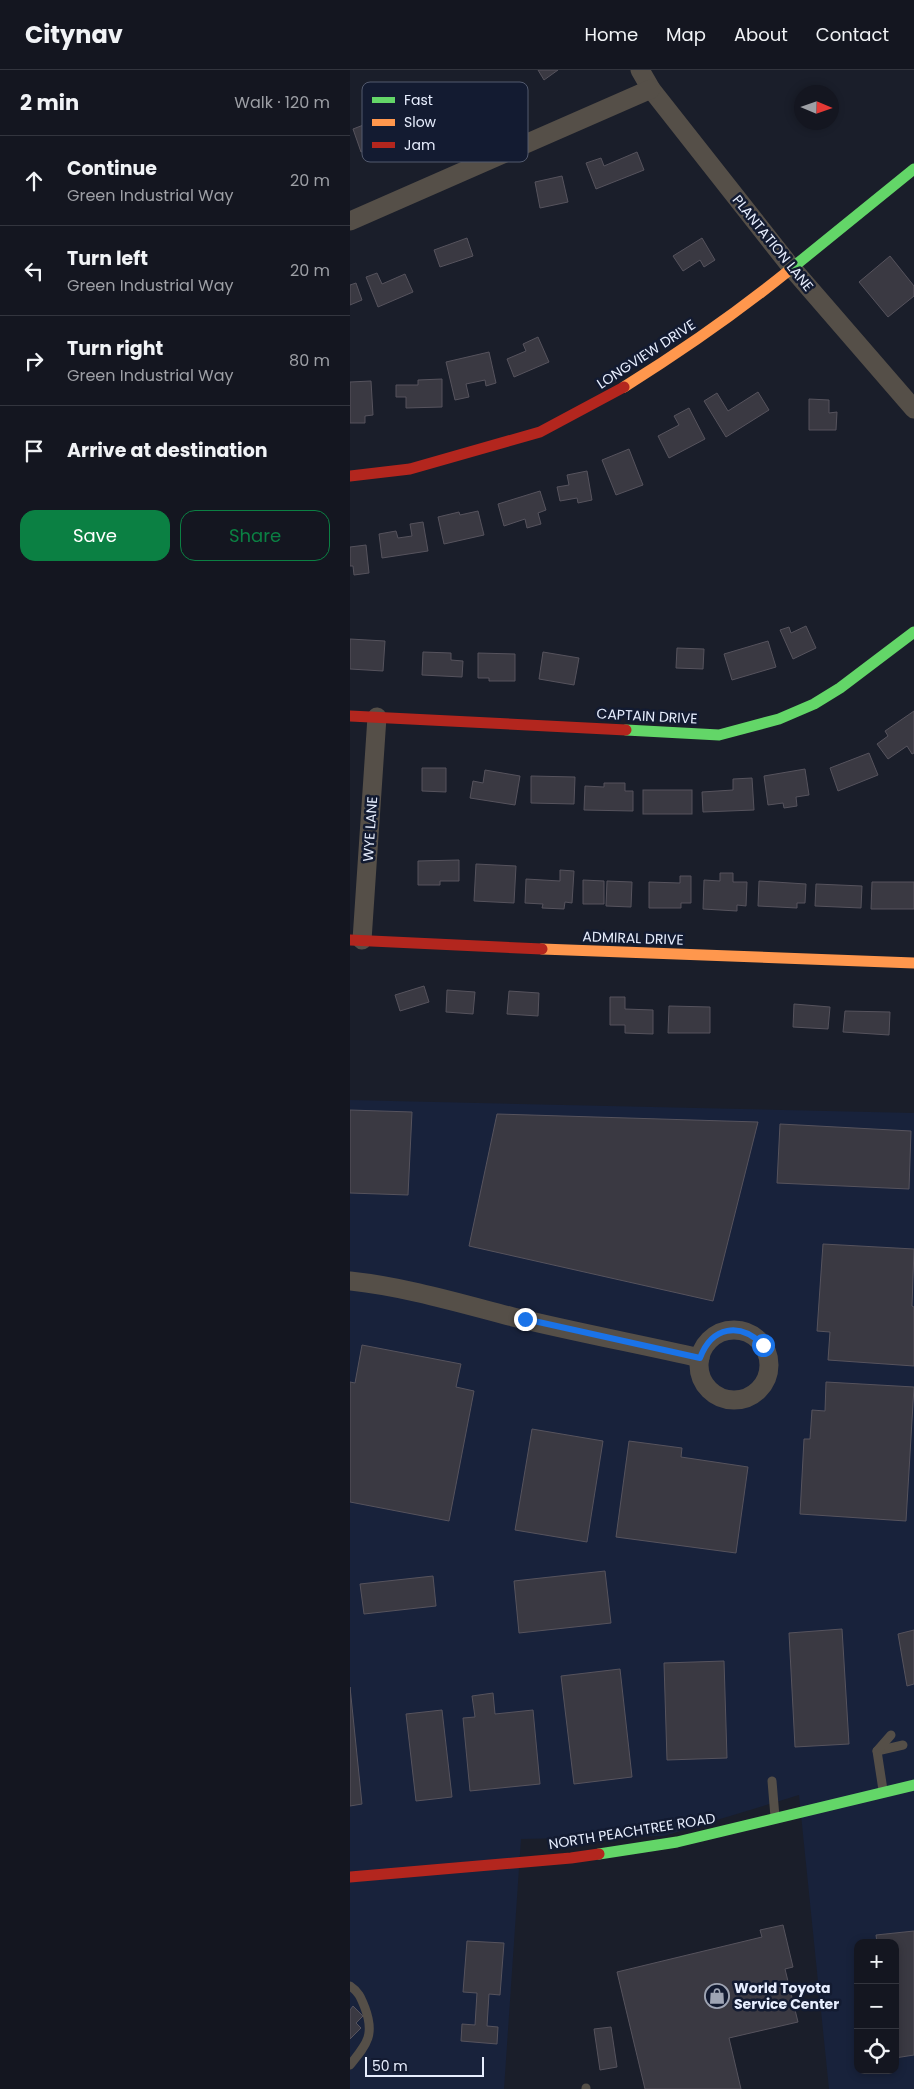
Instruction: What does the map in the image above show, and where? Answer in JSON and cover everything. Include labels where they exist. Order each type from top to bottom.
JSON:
[{"type":"street","name":"PLANTATION LANE","points":[[640,70],[652,89],[792,267],[914,409]]},
{"type":"street","points":[[528,143],[652,89]]},
{"type":"street","points":[[350,221],[485,162]]},
{"type":"street","name":"LONGVIEW DRIVE","points":[[350,476],[410,469],[540,432],[610,396],[678,353],[749,303],[914,169]]},
{"type":"street","name":"CAPTAIN DRIVE","points":[[350,716],[719,735],[774,720],[813,704],[852,680],[914,632]]},
{"type":"street","name":"WYE LANE","points":[[356,940],[377,717]]},
{"type":"street","name":"ADMIRAL DRIVE","points":[[356,940],[484,947],[914,963]]},
{"type":"street","points":[[350,1281],[436,1296],[514,1317],[700,1358]]},
{"type":"street","name":"NORTH PEACHTREE ROAD","points":[[350,1877],[572,1858],[677,1842],[775,1820],[914,1784]]},
{"type":"lane","points":[[883,1793],[877,1751],[891,1735]]},
{"type":"lane","points":[[877,1751],[903,1745]]},
{"type":"lane","points":[[772,1781],[775,1820]]},
{"type":"lane","points":[[350,1986],[358,1992],[370,2024],[366,2045],[350,2065]]},
{"type":"shaded area","points":[[350,1100],[914,1113],[914,2089],[829,2089],[799,1795],[664,1836],[521,1839],[504,2089],[350,2089]]},
{"type":"building","points":[[538,70],[558,70],[544,80]]},
{"type":"building","points":[[362,126],[362,152],[361,152],[353,129]]},
{"type":"building","points":[[637,152],[644,170],[596,189],[586,163],[601,158],[604,166]]},
{"type":"building","points":[[562,176],[568,202],[540,208],[535,182]]},
{"type":"building","points":[[467,238],[473,256],[440,267],[434,250]]},
{"type":"building","points":[[702,238],[715,260],[704,267],[700,260],[683,271],[673,256]]},
{"type":"building","points":[[890,256],[914,286],[914,296],[888,317],[859,282]]},
{"type":"building","points":[[377,273],[382,284],[405,274],[413,292],[378,307],[366,277]]},
{"type":"building","points":[[356,283],[362,300],[350,305],[350,285]]},
{"type":"building","points":[[538,337],[549,362],[514,377],[507,359],[526,351],[523,344]]},
{"type":"building","points":[[489,352],[496,383],[486,386],[485,380],[466,384],[469,397],[455,400],[446,362]]},
{"type":"building","points":[[442,379],[442,407],[406,408],[406,397],[396,397],[396,385],[418,385],[418,380]]},
{"type":"building","points":[[371,381],[373,415],[365,416],[365,423],[350,423],[350,382]]},
{"type":"building","points":[[758,392],[769,410],[726,437],[704,401],[717,393],[728,411]]},
{"type":"building","points":[[809,399],[829,400],[829,413],[837,412],[836,430],[809,430]]},
{"type":"building","points":[[689,408],[705,439],[669,458],[658,436],[679,425],[674,416]]},
{"type":"building","points":[[629,449],[643,485],[616,495],[602,460]]},
{"type":"building","points":[[587,471],[592,500],[578,503],[577,498],[560,501],[557,487],[569,485],[567,475]]},
{"type":"building","points":[[540,491],[546,510],[538,513],[541,524],[527,528],[525,519],[504,526],[498,504]]},
{"type":"building","points":[[478,511],[484,535],[444,544],[438,517],[459,512],[460,515]]},
{"type":"building","points":[[423,522],[428,551],[382,558],[379,534],[396,531],[398,538],[412,536],[410,524]]},
{"type":"building","points":[[366,545],[369,573],[354,575],[353,566],[350,566],[350,547]]},
{"type":"building","points":[[806,626],[816,648],[793,659],[780,630],[789,627],[791,633]]},
{"type":"building","points":[[350,639],[385,641],[383,671],[350,669]]},
{"type":"building","points":[[768,641],[776,667],[732,680],[724,654]]},
{"type":"building","points":[[677,648],[704,649],[703,669],[676,668]]},
{"type":"building","points":[[423,652],[451,653],[451,660],[463,661],[462,677],[422,675]]},
{"type":"building","points":[[543,652],[579,658],[574,685],[539,679]]},
{"type":"building","points":[[478,653],[515,654],[515,681],[489,681],[489,678],[478,678]]},
{"type":"building","points":[[914,711],[914,753],[912,754],[907,746],[888,759],[877,744],[888,736],[885,731]]},
{"type":"building","points":[[869,753],[878,775],[838,791],[830,768]]},
{"type":"building","points":[[422,768],[446,768],[446,792],[422,791]]},
{"type":"building","points":[[805,769],[809,795],[796,797],[797,806],[784,808],[783,803],[768,805],[764,776]]},
{"type":"building","points":[[485,770],[520,776],[515,805],[470,798],[473,781],[483,783]]},
{"type":"building","points":[[531,776],[575,777],[574,804],[531,803]]},
{"type":"building","points":[[752,778],[754,810],[703,812],[702,792],[733,790],[733,779]]},
{"type":"building","points":[[604,783],[625,783],[625,791],[633,791],[633,811],[584,810],[585,786],[604,787]]},
{"type":"building","points":[[643,790],[692,790],[692,814],[643,814]]},
{"type":"building","points":[[459,860],[459,881],[440,881],[440,885],[418,885],[418,861]]},
{"type":"building","points":[[476,864],[516,866],[514,903],[474,901]]},
{"type":"building","points":[[560,870],[574,871],[572,903],[565,902],[564,909],[542,908],[543,904],[525,903],[526,879],[560,881]]},
{"type":"building","points":[[720,873],[733,873],[733,882],[747,882],[746,906],[737,905],[737,911],[703,909],[704,880],[720,881]]},
{"type":"building","points":[[680,876],[691,876],[691,903],[681,903],[681,908],[649,908],[649,882],[680,883]]},
{"type":"building","points":[[583,880],[604,881],[604,904],[583,904]]},
{"type":"building","points":[[607,881],[632,882],[631,907],[606,906]]},
{"type":"building","points":[[759,881],[806,884],[805,903],[797,903],[797,908],[758,906]]},
{"type":"building","points":[[872,882],[914,882],[914,909],[871,909]]},
{"type":"building","points":[[816,884],[862,886],[861,908],[815,906]]},
{"type":"building","points":[[424,986],[429,1002],[400,1011],[395,995]]},
{"type":"building","points":[[447,990],[475,992],[473,1014],[446,1012]]},
{"type":"building","points":[[509,991],[539,993],[538,1016],[507,1014]]},
{"type":"building","points":[[610,997],[625,997],[625,1009],[653,1010],[653,1034],[625,1033],[625,1025],[610,1025]]},
{"type":"building","points":[[794,1004],[830,1007],[828,1029],[793,1027]]},
{"type":"building","points":[[669,1006],[710,1007],[710,1033],[668,1033]]},
{"type":"building","points":[[845,1011],[890,1012],[889,1035],[843,1032]]},
{"type":"building","points":[[350,1110],[412,1112],[408,1195],[350,1193]]},
{"type":"building","points":[[497,1114],[758,1122],[713,1301],[469,1246]]},
{"type":"building","points":[[780,1124],[911,1131],[909,1189],[777,1183]]},
{"type":"building","points":[[823,1244],[914,1249],[912,1306],[914,1307],[914,1366],[828,1360],[830,1332],[817,1331]]},
{"type":"building","points":[[362,1345],[461,1364],[456,1387],[474,1391],[449,1521],[350,1502],[350,1382],[355,1383]]},
{"type":"building","points":[[826,1382],[914,1387],[906,1521],[800,1514],[804,1439],[810,1439],[812,1410],[825,1411]]},
{"type":"building","points":[[532,1429],[603,1441],[587,1542],[515,1530]]},
{"type":"building","points":[[629,1441],[682,1448],[681,1457],[748,1467],[736,1553],[616,1537]]},
{"type":"building","points":[[605,1571],[611,1623],[519,1633],[514,1581]]},
{"type":"building","points":[[433,1576],[436,1606],[364,1614],[360,1584]]},
{"type":"building","points":[[842,1629],[849,1744],[795,1747],[789,1633]]},
{"type":"building","points":[[914,1630],[914,1684],[907,1686],[898,1634]]},
{"type":"building","points":[[724,1661],[727,1758],[667,1760],[664,1663]]},
{"type":"building","points":[[620,1669],[632,1777],[574,1784],[561,1676]]},
{"type":"building","points":[[350,1687],[362,1804],[350,1806]]},
{"type":"building","points":[[493,1693],[495,1714],[533,1710],[540,1784],[470,1791],[463,1718],[475,1717],[472,1696]]},
{"type":"building","points":[[442,1710],[452,1797],[416,1801],[406,1714]]},
{"type":"building","points":[[783,1925],[793,1967],[785,1969],[798,2022],[729,2038],[741,2089],[645,2089],[617,1972],[762,1937],[760,1930]]},
{"type":"building","points":[[914,1931],[914,2055],[899,2057],[899,1939],[876,1939],[876,1935]]},
{"type":"building","points":[[467,1941],[504,1943],[500,1995],[489,1994],[487,2026],[498,2027],[497,2044],[461,2041],[462,2024],[475,2025],[477,1993],[463,1992]]},
{"type":"building","points":[[353,2006],[363,2016],[356,2023],[361,2028],[350,2039],[350,2010]]},
{"type":"building","points":[[611,2027],[617,2067],[600,2070],[594,2029]]},
{"type":"traffic: fast","points":[[787,272],[914,169]]},
{"type":"traffic: fast","points":[[626,730],[719,735],[779,719],[814,704],[840,688],[914,632]]},
{"type":"traffic: fast","points":[[599,1854],[677,1842],[914,1785]]},
{"type":"traffic: slow","points":[[624,387],[707,332],[787,272]]},
{"type":"traffic: slow","points":[[542,949],[914,963]]},
{"type":"traffic: jam","points":[[350,476],[410,469],[540,432],[624,387]]},
{"type":"traffic: jam","points":[[350,716],[626,730]]},
{"type":"traffic: jam","points":[[350,940],[542,949]]},
{"type":"traffic: jam","points":[[350,1877],[599,1854]]},
{"type":"place","name":"World Toyota Service Center","points":[[717,1996]]},
{"type":"route","points":[[525,1319],[700,1358],[704,1347],[711,1338],[721,1332],[732,1330],[744,1331],[755,1336],[763,1345]]}]
